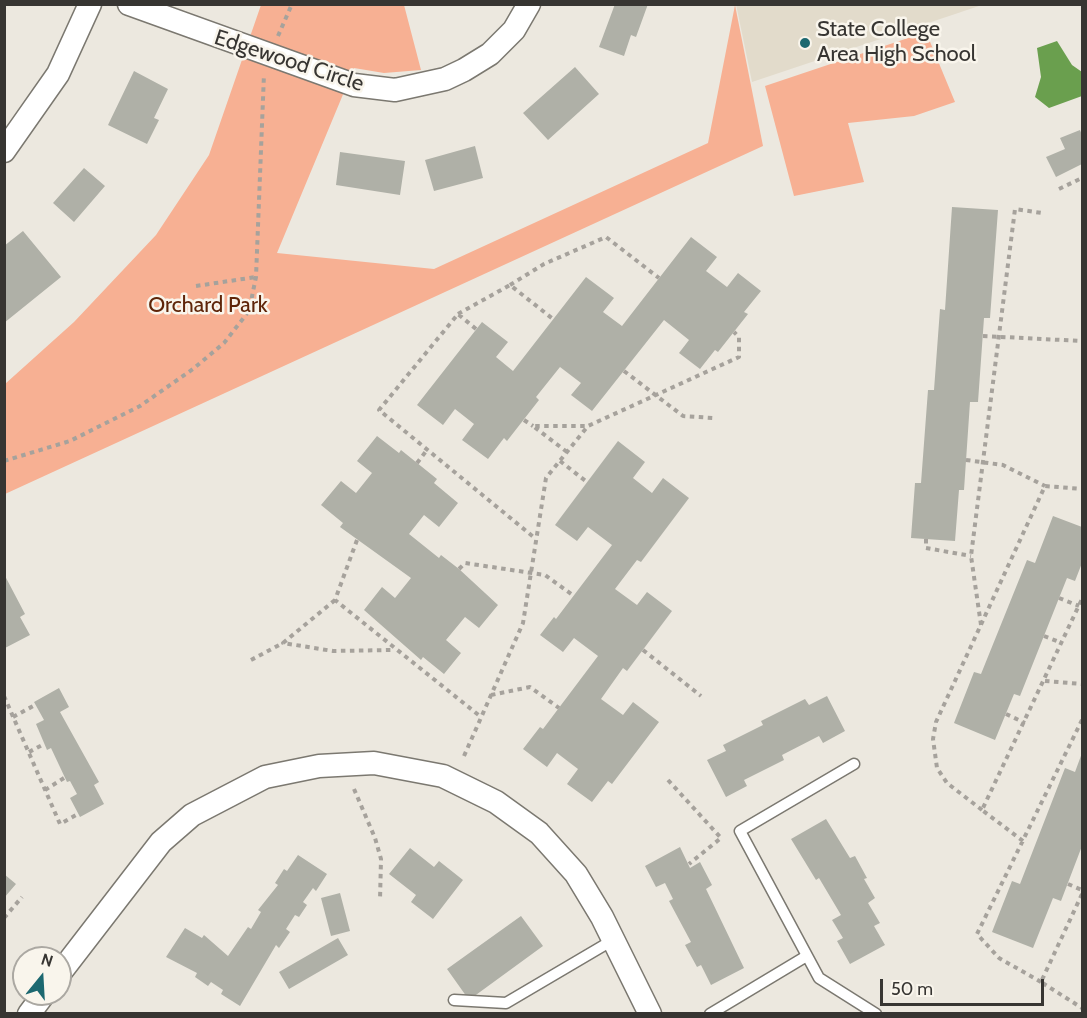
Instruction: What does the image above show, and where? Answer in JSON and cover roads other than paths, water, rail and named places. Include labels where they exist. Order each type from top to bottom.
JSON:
[{"type":"street","points":[[4,151],[58,74],[90,4]]},
{"type":"street","name":"Edgewood Circle","points":[[129,4],[354,85],[395,90],[445,79],[482,60],[514,30],[529,4]]},
{"type":"street","points":[[72,957],[161,842],[192,815],[266,777],[301,768],[340,763],[374,763],[434,774],[496,802],[539,833],[576,874],[613,940],[650,1014]]},
{"type":"lane","points":[[854,764],[740,831],[805,957],[819,978],[876,1014]]},
{"type":"lane","points":[[454,1000],[506,1002],[613,940]]},
{"type":"lane","points":[[710,1014],[805,957]]},
{"type":"lane","points":[[506,1002],[510,1014]]},
{"type":"place","name":"State College Area High School","points":[[805,43]]},
{"type":"park label","name":"Orchard Park","points":[[208,306]]}]
